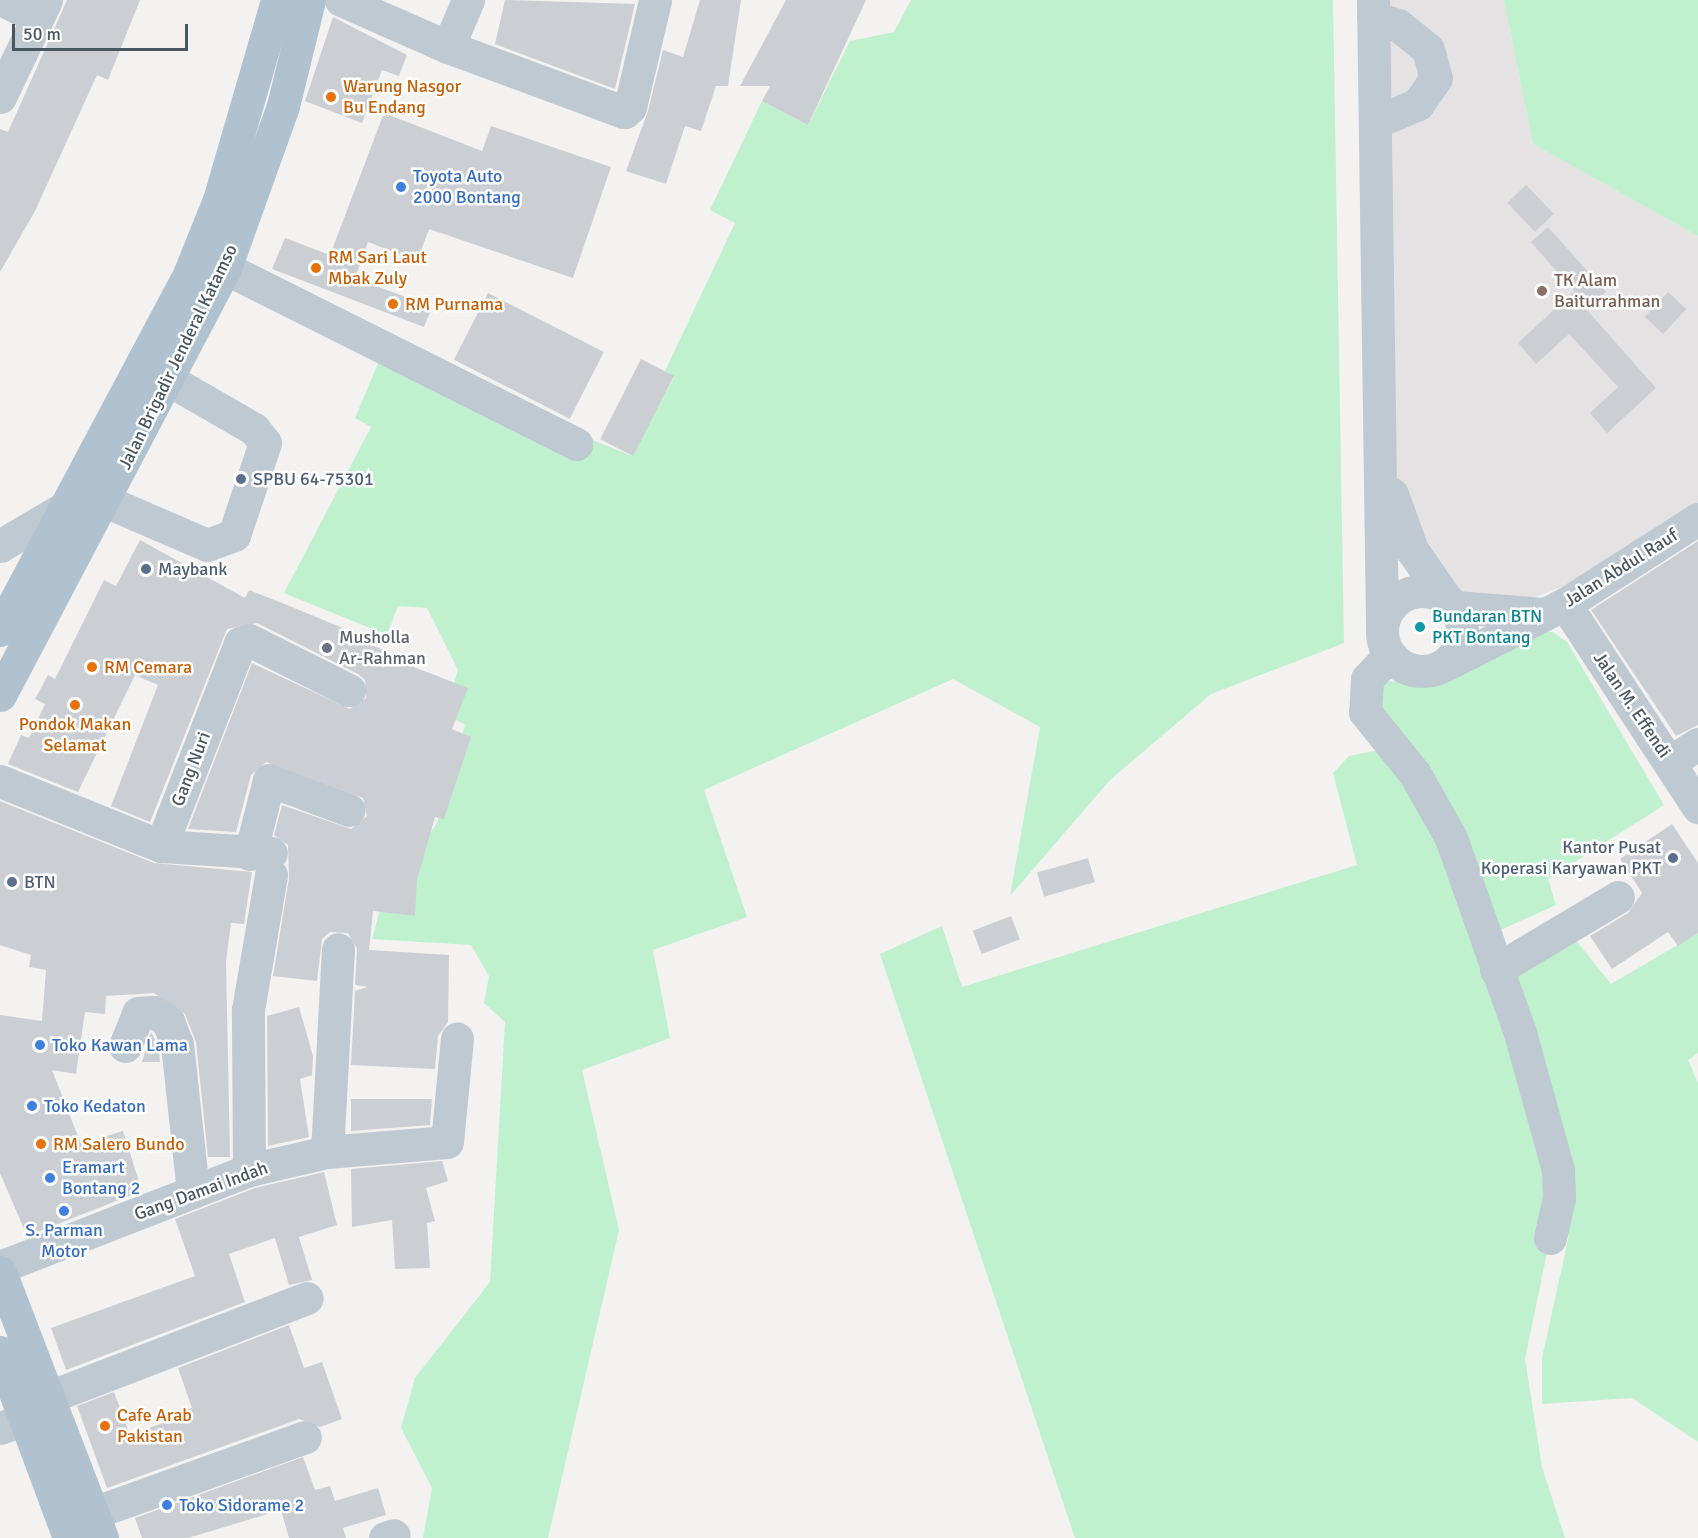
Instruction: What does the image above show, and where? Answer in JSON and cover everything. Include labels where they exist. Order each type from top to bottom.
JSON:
[{"type":"main road","name":"Jalan Brigadir Jenderal Katamso","points":[[0,630],[190,272],[253,95],[277,0]]},
{"type":"main road","name":"Jalan Brigadir Jenderal Katamso","points":[[0,694],[169,380],[225,267],[283,106],[309,0]]},
{"type":"main road","points":[[253,95],[283,106]]},
{"type":"main road","points":[[236,144],[266,158]]},
{"type":"main road","points":[[0,1272],[98,1525]]},
{"type":"main road","points":[[0,1352],[13,1424],[69,1538]]},
{"type":"street","points":[[0,97],[41,8],[3,0]]},
{"type":"street","points":[[341,0],[448,47],[624,112],[630,107],[655,0]]},
{"type":"street","points":[[448,47],[468,0]]},
{"type":"street","points":[[1373,9],[1428,49],[1436,78],[1418,104],[1376,122]]},
{"type":"street","points":[[1373,9],[1386,640],[1416,671],[1446,664],[1463,637],[1450,602],[1412,550],[1384,469]]},
{"type":"street","points":[[225,267],[576,444]]},
{"type":"street","points":[[105,501],[207,545],[234,535],[265,443],[254,429],[169,380]]},
{"type":"street","points":[[0,546],[66,506]]},
{"type":"street","name":"Jalan Abdul Rauf","points":[[1446,664],[1554,609],[1698,519]]},
{"type":"street","points":[[1550,1238],[1559,1198],[1558,1170],[1496,970],[1436,806],[1365,712],[1367,679],[1386,640],[1388,609],[1413,591],[1450,602],[1554,609]]},
{"type":"street","name":"Jalan M. Effendi","points":[[1554,609],[1670,762],[1698,807]]},
{"type":"street","name":"Gang Nuri","points":[[161,846],[240,643],[249,640],[349,690]]},
{"type":"street","points":[[1670,762],[1698,744]]},
{"type":"street","points":[[249,1170],[248,1010],[264,861],[269,780],[349,810]]},
{"type":"street","points":[[0,781],[161,846],[264,861]]},
{"type":"street","points":[[1496,970],[1618,897]]},
{"type":"street","points":[[327,1152],[338,949]]},
{"type":"street","points":[[125,1046],[138,1013],[154,1012],[168,1021],[177,1044],[193,1192]]},
{"type":"street","name":"Gang Damai Indah","points":[[0,1267],[249,1170],[327,1152],[447,1142],[457,1038]]},
{"type":"street","points":[[49,1397],[307,1298]]},
{"type":"street","points":[[98,1525],[305,1437]]},
{"type":"shaded area","name":"TK Alam Baiturrahman","points":[[1378,0],[1504,0],[1533,144],[1698,236],[1698,505],[1587,577],[1523,602],[1461,595],[1429,578],[1394,478]]},
{"type":"green space","points":[[911,0],[1333,0],[1344,643],[1211,694],[1110,780],[1010,896],[1040,727],[953,679],[704,790],[747,917],[653,950],[670,1038],[582,1070],[619,1230],[548,1538],[423,1538],[432,1488],[401,1428],[415,1378],[490,1282],[505,1022],[484,1003],[489,976],[471,945],[372,939],[381,906],[437,823],[465,725],[445,713],[458,670],[427,608],[398,606],[387,635],[284,593],[371,427],[355,418],[382,354],[632,456],[674,377],[665,371],[735,223],[710,210],[762,101],[808,125],[850,41],[894,32]]},
{"type":"green space","points":[[1504,0],[1698,0],[1698,236],[1533,144]]},
{"type":"green space","points":[[1535,632],[1553,632],[1567,642],[1664,805],[1548,879],[1556,905],[1485,937],[1539,1100],[1550,1238],[1525,1359],[1542,1467],[1565,1538],[1075,1538],[880,954],[942,926],[962,987],[1357,865],[1333,773],[1349,756],[1389,748],[1367,679],[1427,685]]},
{"type":"green space","points":[[1698,933],[1698,1053],[1688,1060],[1698,1083],[1698,1442],[1632,1398],[1542,1404],[1542,1358],[1568,1240],[1574,1172],[1514,978],[1574,938],[1611,984]]},
{"type":"building","points":[[67,0],[140,0],[108,80],[97,75],[35,211],[0,272],[0,129],[8,132]]},
{"type":"building","points":[[505,0],[635,4],[615,89],[495,44]]},
{"type":"building","points":[[700,0],[741,0],[728,86],[716,86],[701,131],[685,126],[666,184],[626,171],[648,111],[663,50],[683,57]]},
{"type":"building","points":[[786,0],[866,0],[808,125],[762,101],[770,86],[740,86]]},
{"type":"building","points":[[333,17],[407,55],[399,76],[382,70],[362,123],[305,101]]},
{"type":"building","points":[[384,113],[482,151],[491,126],[611,167],[573,278],[429,229],[417,261],[368,242],[355,278],[432,307],[424,327],[272,269],[285,238],[330,255]]},
{"type":"building","points":[[1526,185],[1554,214],[1535,232],[1507,203]]},
{"type":"building","points":[[1548,227],[1606,292],[1586,309],[1656,388],[1607,433],[1590,413],[1618,387],[1569,334],[1536,364],[1518,343],[1574,291],[1531,242]]},
{"type":"building","points":[[1668,292],[1686,309],[1663,334],[1645,317]]},
{"type":"building","points":[[488,293],[604,352],[570,419],[454,360]]},
{"type":"building","points":[[641,359],[674,376],[633,456],[600,439]]},
{"type":"building","points":[[140,540],[245,598],[249,590],[282,603],[360,635],[359,640],[403,658],[401,662],[468,688],[452,729],[471,737],[444,819],[435,817],[417,880],[415,916],[373,911],[369,950],[449,955],[448,1022],[438,1036],[435,1069],[351,1065],[355,991],[368,987],[355,985],[357,949],[348,933],[330,932],[322,939],[317,981],[273,976],[289,878],[288,845],[274,835],[282,805],[351,829],[367,816],[363,798],[266,762],[251,775],[236,832],[188,829],[252,663],[350,709],[366,698],[365,680],[358,674],[257,623],[227,629],[150,822],[111,806],[158,685],[135,675],[78,792],[8,764],[21,735],[29,738],[45,704],[35,699],[48,675],[55,679],[104,580],[116,586]]},
{"type":"building","points":[[1698,541],[1698,725],[1676,736],[1591,610]]},
{"type":"building","points":[[0,801],[154,863],[252,872],[244,924],[231,923],[226,962],[230,1157],[208,1157],[196,1042],[185,1014],[154,993],[106,996],[105,1014],[85,1012],[76,1074],[52,1070],[81,1144],[123,1131],[142,1191],[27,1236],[0,1173],[0,1015],[42,1021],[46,970],[29,967],[31,955],[0,945]]},
{"type":"building","points":[[1672,824],[1698,863],[1698,933],[1678,946],[1668,932],[1612,969],[1590,936],[1628,913],[1642,893],[1620,859]]},
{"type":"building","points":[[1088,858],[1095,882],[1044,897],[1037,873]]},
{"type":"building","points":[[1011,916],[1020,939],[982,954],[973,931]]},
{"type":"building","points":[[299,1007],[313,1056],[312,1075],[300,1079],[309,1137],[268,1146],[267,1016]]},
{"type":"building","points":[[151,1032],[159,1048],[160,1062],[142,1062]]},
{"type":"building","points":[[351,1099],[432,1099],[430,1125],[351,1131]]},
{"type":"building","points":[[442,1161],[448,1181],[426,1188],[435,1221],[427,1223],[430,1268],[395,1269],[392,1220],[352,1227],[351,1169]]},
{"type":"building","points":[[324,1172],[337,1225],[299,1237],[312,1280],[289,1285],[275,1238],[229,1254],[245,1302],[66,1370],[51,1328],[195,1276],[175,1219],[255,1188]]},
{"type":"building","points":[[289,1325],[304,1368],[322,1362],[342,1419],[320,1427],[299,1419],[107,1488],[77,1406],[114,1392],[130,1435],[179,1417],[177,1413],[192,1408],[178,1368]]},
{"type":"building","points":[[303,1457],[315,1490],[330,1486],[335,1501],[378,1488],[386,1515],[343,1528],[346,1538],[289,1538],[281,1510],[188,1538],[142,1538],[135,1518]]},
{"type":"place","name":"Warung Nasgor Bu Endang","points":[[331,97]]},
{"type":"place","name":"Toyota Auto 2000 Bontang","points":[[401,187]]},
{"type":"place","name":"RM Sari Laut Mbak Zuly","points":[[316,268]]},
{"type":"place","name":"TK Alam Baiturrahman","points":[[1542,291]]},
{"type":"place","name":"RM Purnama","points":[[393,304]]},
{"type":"place","name":"SPBU 64-75301","points":[[241,479]]},
{"type":"place","name":"Maybank","points":[[146,569]]},
{"type":"place","name":"Bundaran BTN PKT Bontang","points":[[1420,627]]},
{"type":"place","name":"Musholla Ar-Rahman","points":[[327,648]]},
{"type":"place","name":"RM Cemara","points":[[92,667]]},
{"type":"place","name":"Pondok Makan Selamat","points":[[75,705]]},
{"type":"place","name":"Kantor Pusat Koperasi Karyawan PKT","points":[[1673,858]]},
{"type":"place","name":"BTN","points":[[12,882]]},
{"type":"place","name":"Toko Kawan Lama","points":[[40,1045]]},
{"type":"place","name":"Toko Kedaton","points":[[32,1106]]},
{"type":"place","name":"RM Salero Bundo","points":[[41,1144]]},
{"type":"place","name":"Eramart Bontang 2","points":[[50,1178]]},
{"type":"place","name":"S. Parman Motor","points":[[64,1211]]},
{"type":"place","name":"Cafe Arab Pakistan","points":[[105,1426]]},
{"type":"place","name":"Toko Sidorame 2","points":[[167,1505]]}]
